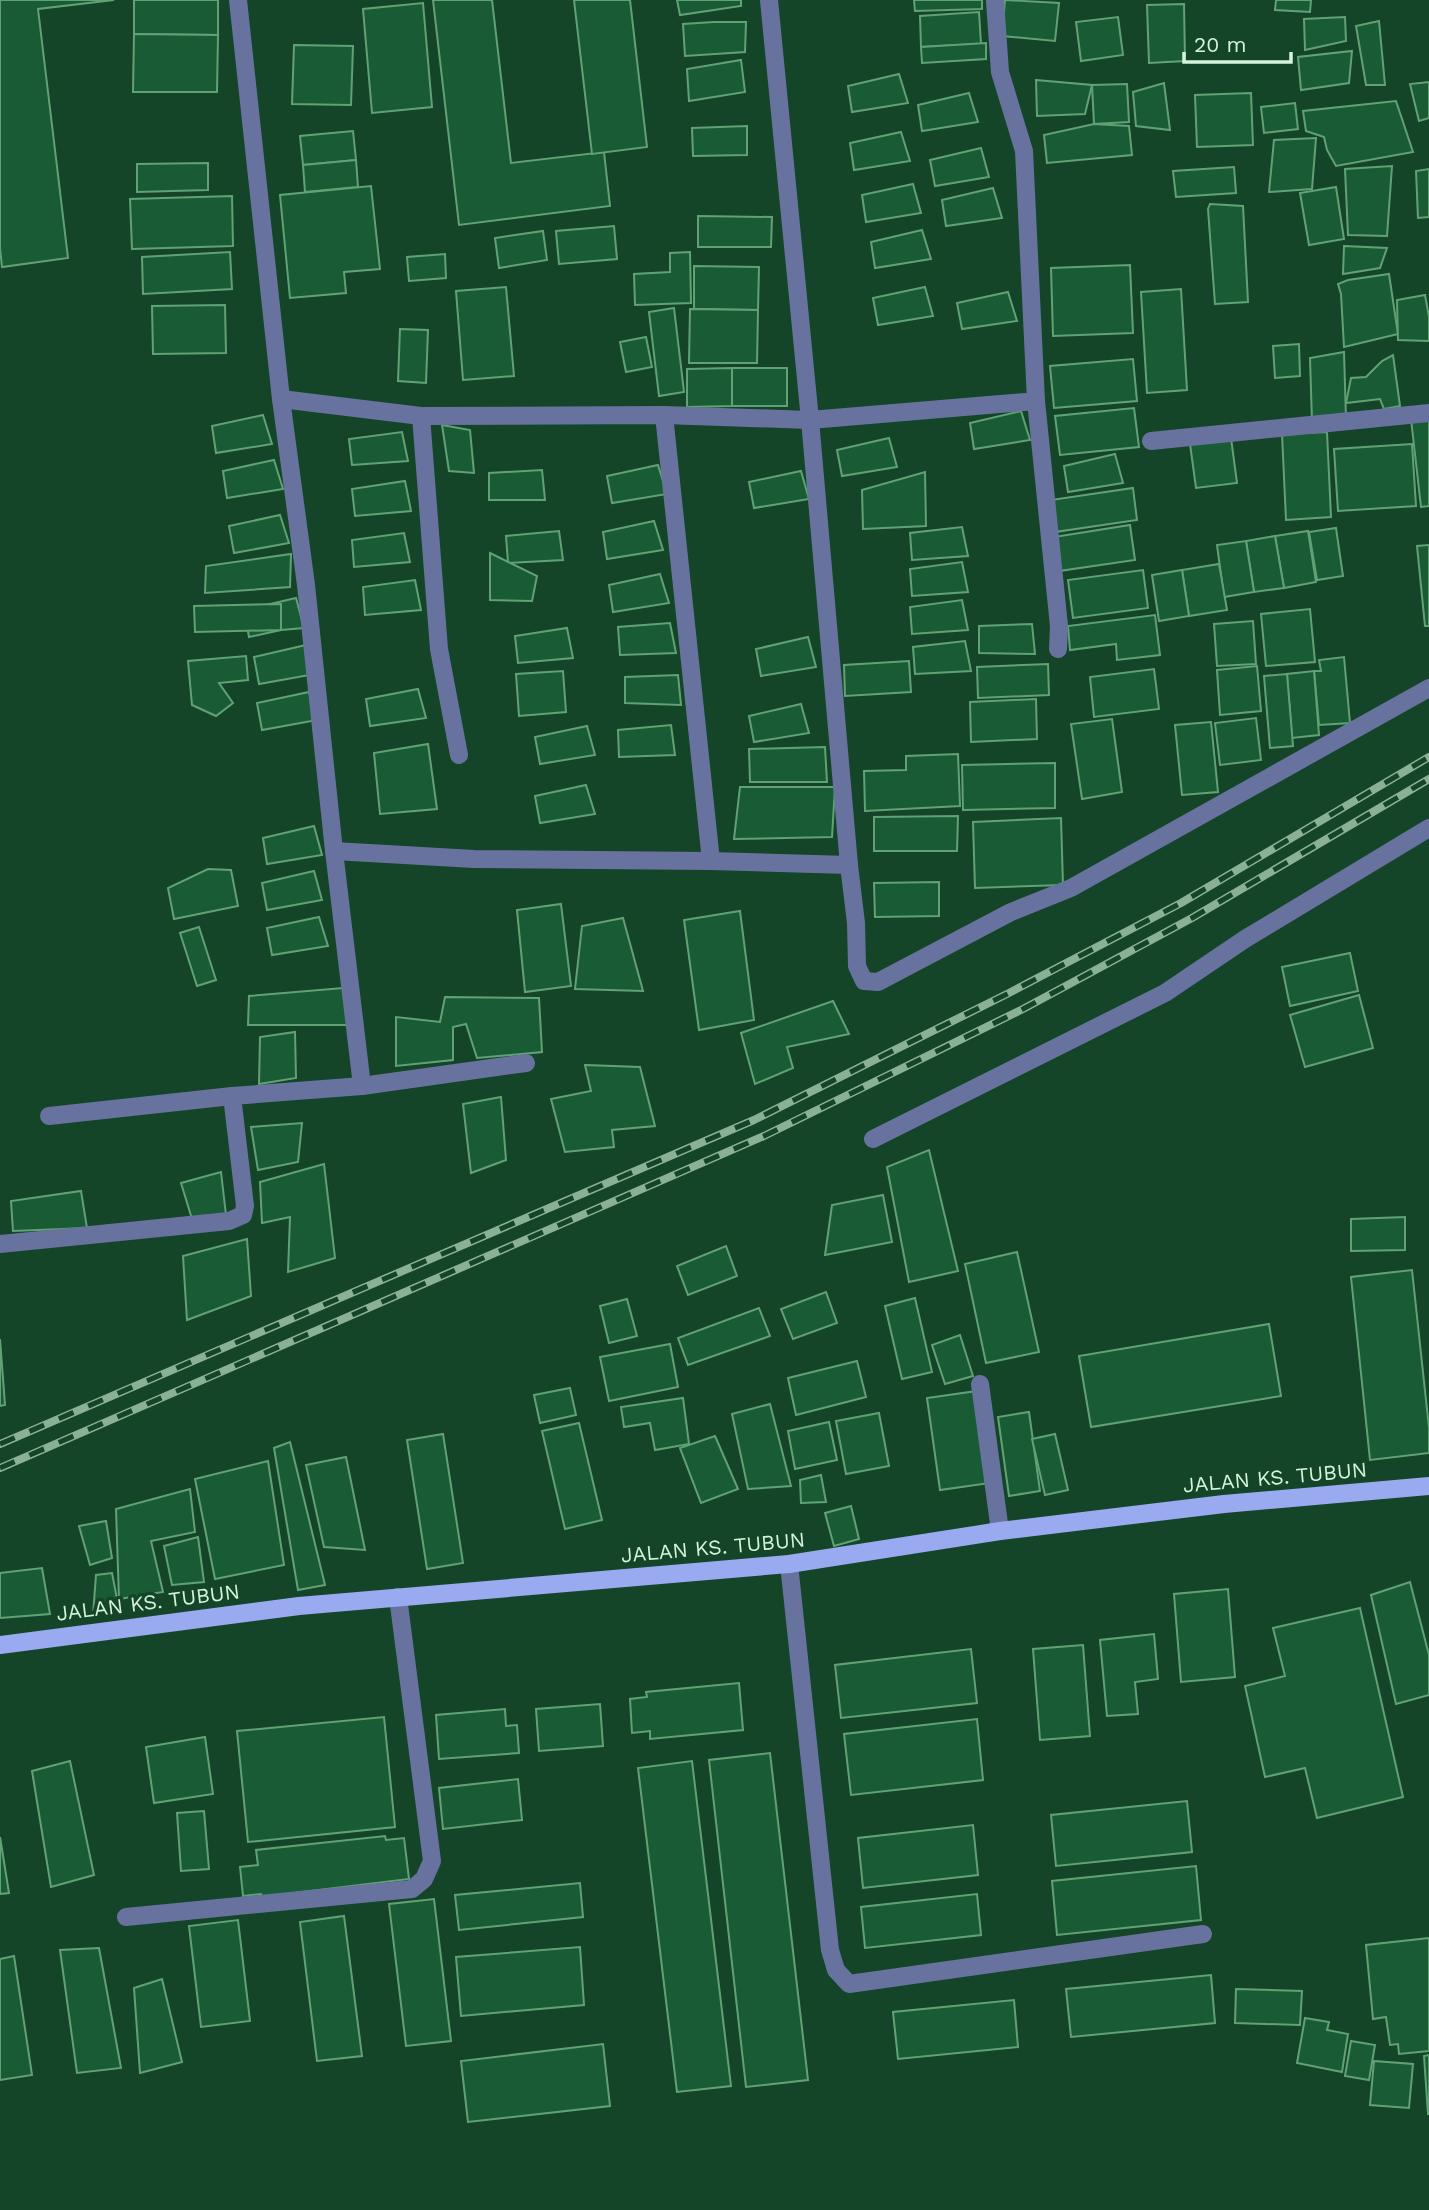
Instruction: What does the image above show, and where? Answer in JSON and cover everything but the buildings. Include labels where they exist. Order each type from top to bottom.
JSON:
[{"type":"main road","name":"JALAN KS. TUBUN","points":[[0,1645],[299,1606],[789,1564],[1000,1531],[1224,1504],[1429,1486]]},
{"type":"street","points":[[238,0],[281,399],[308,598],[362,1086]]},
{"type":"street","points":[[769,0],[810,420],[858,966],[864,981],[878,982],[1011,912],[1071,888],[1429,688]]},
{"type":"street","points":[[995,1],[1000,72],[1024,151],[1036,401],[1059,626],[1058,649]]},
{"type":"street","points":[[281,399],[421,415],[664,415],[810,420],[1036,401]]},
{"type":"street","points":[[1151,441],[1429,413]]},
{"type":"street","points":[[421,415],[439,649],[459,755]]},
{"type":"street","points":[[664,415],[711,861]]},
{"type":"street","points":[[873,1139],[1165,993],[1245,939],[1429,828]]},
{"type":"street","points":[[334,851],[474,859],[849,865]]},
{"type":"street","points":[[48,1116],[232,1096],[362,1086],[526,1063]]},
{"type":"street","points":[[0,1244],[229,1221],[243,1215],[245,1206],[232,1096]]},
{"type":"street","points":[[980,1384],[1000,1531]]},
{"type":"street","points":[[789,1564],[830,1950],[836,1970],[849,1984],[1203,1934]]},
{"type":"street","points":[[126,1917],[412,1889],[424,1878],[432,1861],[398,1597]]},
{"type":"railway","points":[[0,1444],[754,1120],[1009,993],[1181,903],[1429,757]]},
{"type":"railway","points":[[0,1468],[764,1136],[1023,1009],[1192,918],[1429,779]]}]
